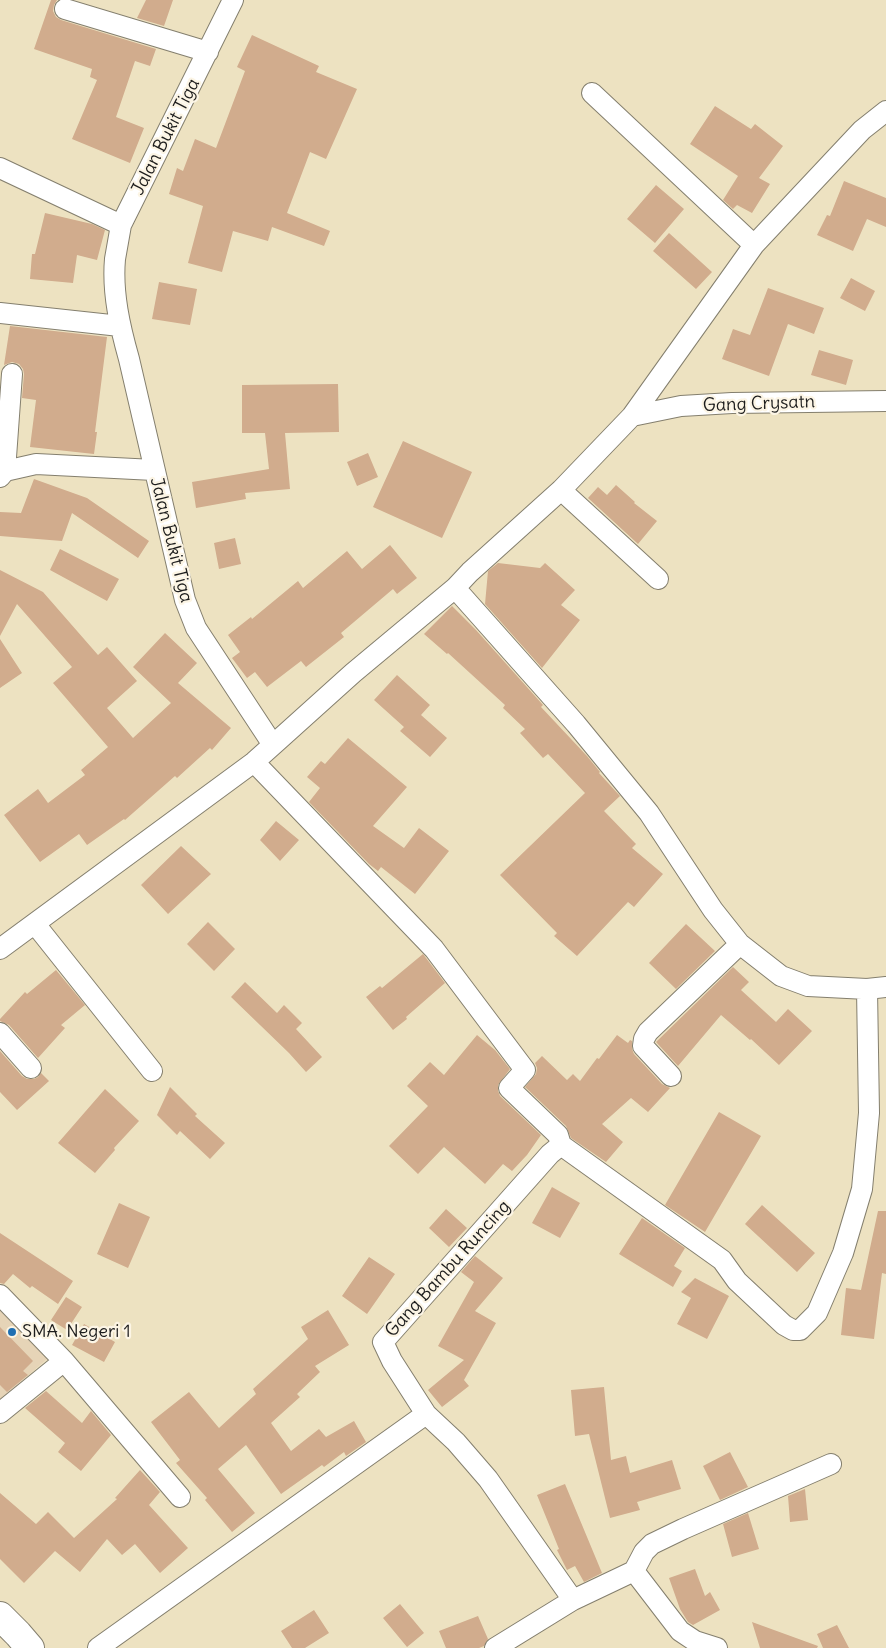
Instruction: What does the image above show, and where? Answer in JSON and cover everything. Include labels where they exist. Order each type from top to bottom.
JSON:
[{"type":"main road","points":[[0,1616],[30,1648]]},
{"type":"street","name":"Jalan Bukit Tiga","points":[[233,0],[122,225],[115,260],[115,289],[120,326],[185,600],[196,628],[273,745]]},
{"type":"street","points":[[65,9],[208,52]]},
{"type":"street","points":[[592,92],[754,245]]},
{"type":"street","points":[[0,949],[254,762],[353,673],[455,588],[470,572],[561,490],[632,416],[754,245],[862,130],[886,111]]},
{"type":"street","points":[[0,168],[122,225]]},
{"type":"street","points":[[0,314],[120,326]]},
{"type":"street","points":[[12,374],[2,474],[36,464],[154,470]]},
{"type":"street","name":"Gang Crysatn","points":[[632,416],[681,406],[732,403],[886,401]]},
{"type":"street","points":[[561,490],[658,580]]},
{"type":"street","points":[[254,762],[434,949],[525,1070],[509,1088],[558,1135],[561,1145],[722,1260],[737,1281],[784,1325],[793,1330],[800,1330],[817,1313],[843,1253],[862,1189],[876,988],[808,986],[781,976],[740,944],[713,910],[649,813],[576,724],[455,588]]},
{"type":"street","points":[[35,924],[152,1071]]},
{"type":"street","points":[[671,1076],[643,1046],[648,1032],[740,944]]},
{"type":"street","points":[[0,1033],[31,1068]]},
{"type":"street","name":"Gang Bambu Runcing","points":[[561,1145],[550,1154],[383,1342],[392,1361],[426,1414],[456,1442],[488,1479],[573,1600]]},
{"type":"street","points":[[0,1295],[64,1361],[180,1497]]},
{"type":"street","points":[[0,1413],[64,1361]]},
{"type":"street","points":[[98,1648],[426,1414]]},
{"type":"street","points":[[495,1648],[573,1600],[634,1571],[644,1552],[652,1544],[831,1464]]},
{"type":"street","points":[[634,1571],[680,1631],[695,1641],[717,1648]]},
{"type":"shaded area","name":"SMA. Negeri 1","points":[[0,1305],[48,1358],[0,1400]]},
{"type":"building","points":[[51,0],[57,0],[53,11],[56,17],[61,20],[156,49],[150,66],[135,61],[116,117],[144,128],[130,163],[72,139],[97,80],[90,77],[92,69],[34,49]]},
{"type":"building","points":[[146,0],[173,0],[164,26],[137,18]]},
{"type":"building","points":[[252,35],[319,66],[316,72],[357,89],[326,159],[310,152],[287,213],[330,231],[324,246],[272,227],[268,241],[233,231],[222,272],[188,263],[203,206],[169,194],[177,168],[183,171],[195,139],[216,148],[245,71],[237,67]]},
{"type":"building","points":[[715,106],[751,129],[755,124],[783,146],[759,178],[770,184],[752,213],[737,205],[733,209],[723,200],[738,176],[690,144]]},
{"type":"building","points":[[844,181],[886,198],[886,227],[867,219],[853,251],[817,235],[827,215],[830,216]]},
{"type":"building","points":[[656,185],[684,209],[655,243],[627,219]]},
{"type":"building","points":[[45,213],[92,224],[105,230],[97,260],[77,255],[73,283],[30,279],[32,254],[35,254]]},
{"type":"building","points":[[669,233],[712,272],[696,289],[653,251]]},
{"type":"building","points":[[851,278],[875,291],[865,311],[840,298]]},
{"type":"building","points":[[159,282],[197,289],[190,325],[152,319]]},
{"type":"building","points":[[768,288],[824,308],[814,334],[788,324],[769,376],[722,359],[733,329],[750,335]]},
{"type":"building","points":[[10,326],[107,337],[94,454],[30,447],[36,400],[22,398],[24,374],[19,364],[12,362],[4,365]]},
{"type":"building","points":[[819,350],[853,360],[846,385],[811,375]]},
{"type":"building","points":[[338,384],[339,432],[285,433],[290,489],[245,493],[246,499],[196,508],[192,482],[269,469],[265,433],[242,433],[242,385]]},
{"type":"building","points":[[403,441],[472,472],[442,538],[373,507]]},
{"type":"building","points":[[368,453],[378,477],[357,486],[347,462]]},
{"type":"building","points":[[34,479],[87,498],[149,541],[138,558],[72,513],[62,541],[0,536],[0,512],[21,513]]},
{"type":"building","points":[[616,485],[634,503],[657,521],[638,544],[588,498],[598,487],[607,495]]},
{"type":"building","points":[[235,538],[241,564],[219,569],[214,543]]},
{"type":"building","points":[[390,545],[417,578],[397,594],[393,589],[341,633],[344,637],[306,667],[301,661],[267,687],[255,672],[247,678],[232,658],[240,652],[228,635],[251,617],[252,619],[298,581],[303,588],[347,551],[362,569]]},
{"type":"building","points":[[60,549],[119,579],[107,601],[50,570]]},
{"type":"building","points":[[498,563],[540,568],[545,563],[575,590],[561,605],[580,620],[542,668],[485,604],[488,571]]},
{"type":"building","points":[[0,570],[43,592],[98,655],[107,647],[137,681],[107,708],[133,738],[171,703],[133,667],[165,633],[197,663],[178,683],[231,728],[212,750],[210,748],[177,778],[175,776],[125,820],[87,845],[79,834],[40,862],[4,815],[38,789],[48,803],[85,775],[81,770],[108,747],[53,683],[72,667],[17,604],[0,636]]},
{"type":"building","points":[[452,606],[543,705],[541,707],[587,756],[599,773],[620,796],[604,811],[636,844],[632,848],[663,874],[634,907],[628,902],[577,956],[554,936],[557,933],[500,875],[585,793],[548,754],[543,758],[520,733],[525,729],[503,708],[505,705],[448,653],[424,634]]},
{"type":"building","points":[[0,639],[22,673],[0,688]]},
{"type":"building","points":[[397,675],[430,705],[421,715],[447,738],[430,757],[400,731],[404,727],[374,700]]},
{"type":"building","points":[[348,738],[407,787],[373,826],[404,848],[419,828],[449,851],[415,894],[381,867],[378,871],[369,864],[309,802],[320,788],[307,777],[321,761],[325,764]]},
{"type":"building","points":[[276,821],[299,840],[280,861],[260,840]]},
{"type":"building","points":[[181,846],[211,874],[168,914],[141,885]]},
{"type":"building","points":[[208,922],[235,949],[214,971],[187,944]]},
{"type":"building","points":[[686,924],[715,951],[676,989],[649,963]]},
{"type":"building","points":[[423,954],[445,983],[393,1030],[366,997],[380,986],[382,988]]},
{"type":"building","points":[[733,967],[749,982],[741,990],[776,1022],[788,1009],[812,1031],[779,1065],[721,1015],[678,1066],[656,1042]]},
{"type":"building","points":[[56,970],[85,1005],[61,1025],[65,1028],[38,1058],[9,1025],[0,1021],[0,1019],[25,992],[27,994]]},
{"type":"building","points":[[245,982],[277,1013],[284,1005],[302,1023],[296,1029],[322,1057],[306,1072],[231,997]]},
{"type":"building","points":[[477,1035],[495,1050],[510,1069],[498,1085],[500,1096],[541,1135],[527,1155],[512,1171],[503,1164],[485,1184],[444,1147],[418,1174],[389,1146],[428,1106],[407,1086],[430,1062],[444,1075]]},
{"type":"building","points":[[617,1035],[628,1043],[630,1040],[632,1041],[634,1054],[662,1084],[670,1088],[648,1112],[631,1098],[602,1124],[623,1142],[606,1162],[571,1138],[566,1126],[525,1087],[536,1074],[537,1068],[535,1063],[542,1056],[567,1080],[573,1074],[580,1081]]},
{"type":"building","points":[[0,1051],[22,1076],[27,1079],[34,1079],[41,1073],[49,1081],[17,1110],[0,1092]]},
{"type":"building","points":[[170,1087],[197,1114],[195,1116],[225,1143],[210,1159],[180,1131],[177,1135],[157,1115]]},
{"type":"building","points":[[105,1089],[139,1121],[114,1148],[115,1150],[95,1173],[58,1143]]},
{"type":"building","points":[[719,1112],[761,1136],[705,1232],[665,1205]]},
{"type":"building","points":[[552,1187],[580,1203],[560,1238],[532,1223]]},
{"type":"building","points":[[119,1203],[150,1217],[128,1268],[97,1254]]},
{"type":"building","points":[[762,1205],[815,1253],[797,1272],[745,1224]]},
{"type":"building","points":[[446,1209],[467,1228],[449,1247],[429,1228]]},
{"type":"building","points":[[878,1211],[886,1211],[886,1274],[882,1273],[874,1339],[841,1335],[846,1288],[861,1290]]},
{"type":"building","points":[[642,1218],[685,1248],[674,1266],[682,1271],[673,1287],[619,1254]]},
{"type":"building","points":[[0,1233],[73,1281],[58,1304],[32,1286],[30,1288],[13,1274],[4,1284],[0,1283]]},
{"type":"building","points":[[475,1256],[503,1278],[475,1311],[496,1323],[464,1380],[469,1386],[442,1407],[428,1390],[464,1360],[438,1346],[474,1282],[461,1272]]},
{"type":"building","points":[[369,1257],[395,1274],[367,1314],[342,1296]]},
{"type":"building","points":[[695,1278],[729,1296],[707,1339],[677,1324],[691,1298],[681,1292]]},
{"type":"building","points":[[66,1297],[82,1307],[67,1330],[51,1320]]},
{"type":"building","points":[[328,1310],[349,1345],[315,1366],[320,1372],[297,1394],[300,1397],[271,1423],[291,1451],[319,1429],[326,1437],[354,1421],[366,1442],[346,1456],[344,1452],[324,1467],[322,1465],[281,1494],[246,1445],[218,1469],[255,1513],[232,1532],[205,1500],[207,1498],[176,1463],[180,1460],[151,1422],[189,1392],[219,1428],[256,1394],[253,1389],[308,1339],[301,1327]]},
{"type":"building","points":[[84,1324],[115,1342],[104,1362],[72,1345]]},
{"type":"building","points":[[0,1327],[33,1361],[23,1371],[28,1375],[7,1392],[0,1385]]},
{"type":"building","points":[[604,1387],[611,1460],[626,1456],[630,1473],[672,1460],[681,1489],[637,1502],[640,1510],[610,1518],[589,1434],[575,1436],[571,1390]]},
{"type":"building","points":[[46,1391],[82,1423],[91,1411],[111,1435],[81,1471],[58,1452],[65,1443],[25,1408]]},
{"type":"building","points":[[730,1452],[748,1487],[720,1500],[703,1466]]},
{"type":"building","points":[[140,1470],[160,1492],[149,1505],[188,1548],[160,1573],[135,1544],[122,1555],[107,1539],[80,1572],[55,1551],[24,1583],[0,1559],[0,1493],[36,1524],[48,1512],[74,1538],[117,1499],[115,1498]]},
{"type":"building","points":[[565,1484],[602,1573],[584,1582],[575,1566],[567,1570],[557,1550],[559,1549],[537,1495]]},
{"type":"building","points":[[805,1489],[808,1520],[790,1522],[788,1496]]},
{"type":"building","points":[[748,1513],[759,1549],[732,1557],[723,1524]]},
{"type":"building","points":[[695,1569],[705,1596],[710,1592],[720,1610],[693,1625],[688,1622],[680,1609],[669,1578]]},
{"type":"building","points":[[400,1604],[424,1633],[407,1647],[383,1618]]},
{"type":"building","points":[[314,1610],[329,1633],[305,1648],[292,1648],[281,1631]]},
{"type":"building","points":[[478,1616],[488,1639],[484,1646],[479,1648],[446,1648],[439,1631]]},
{"type":"building","points":[[752,1622],[818,1646],[817,1648],[760,1648]]},
{"type":"building","points":[[837,1625],[849,1648],[823,1648],[817,1634]]},
{"type":"place","name":"SMA. Negeri 1","points":[[12,1332]]}]
